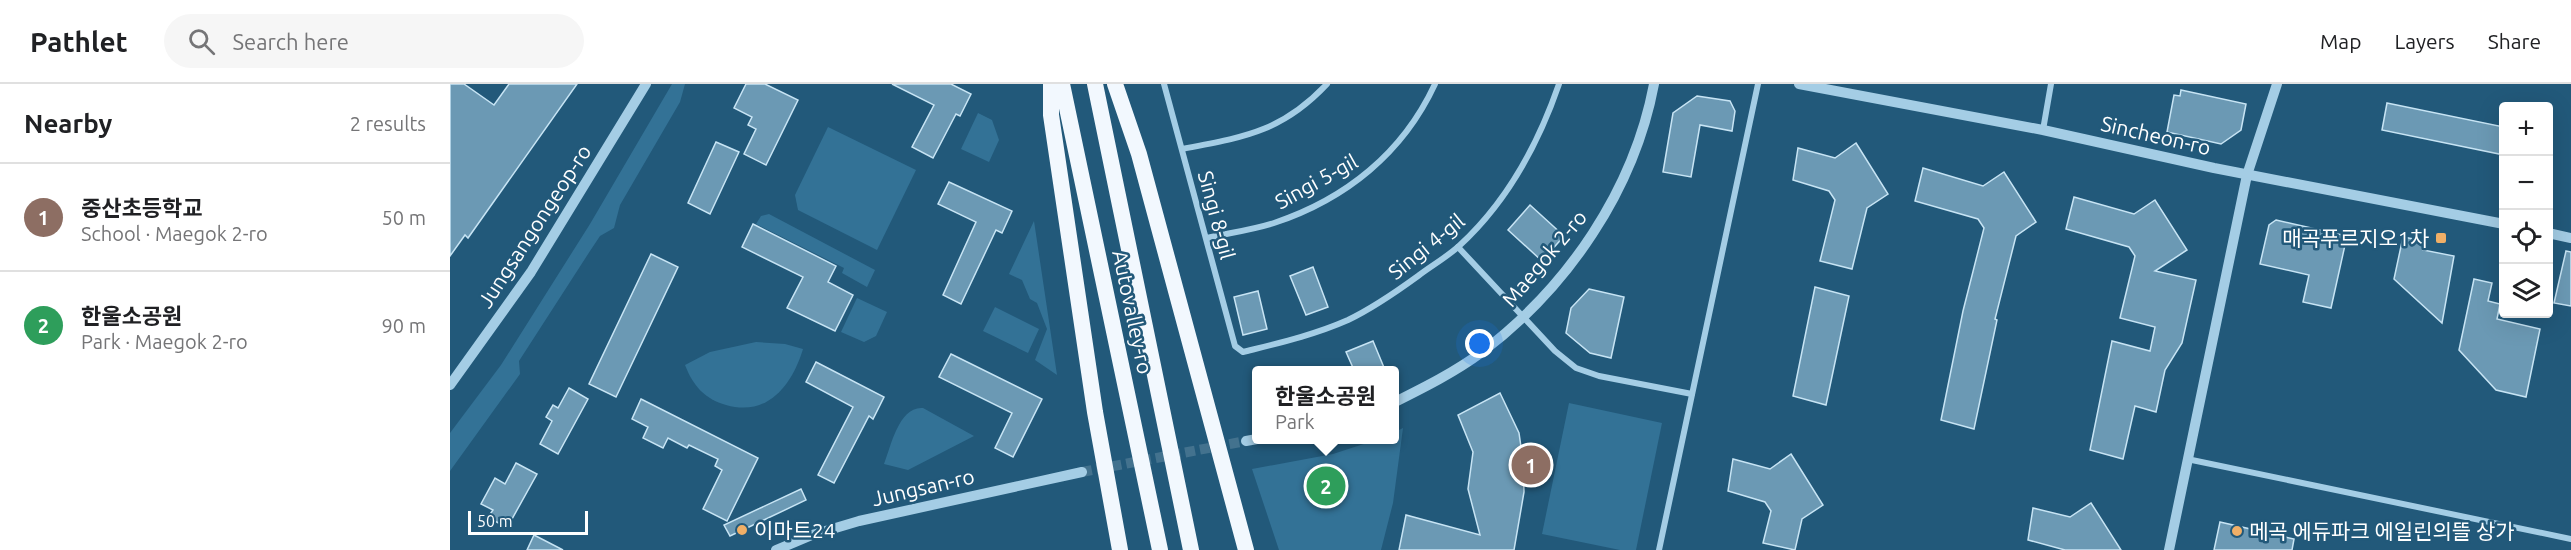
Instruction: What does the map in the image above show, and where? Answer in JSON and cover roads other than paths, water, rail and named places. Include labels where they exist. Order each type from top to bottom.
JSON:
[{"type":"highway","points":[[1051,84],[1051,116],[1078,302],[1120,550]]},
{"type":"highway","name":"Autovalley-ro","points":[[1062,84],[1160,550]]},
{"type":"highway","name":"Autovalley-ro","points":[[1095,84],[1191,550]]},
{"type":"highway","points":[[1115,84],[1139,154],[1246,550]]},
{"type":"street","name":"Jungsangongeop-ro","points":[[450,385],[531,272],[646,84]]},
{"type":"street","name":"Singi 8-gil","points":[[1164,84],[1234,346],[1243,352]]},
{"type":"street","points":[[1182,149],[1237,139],[1265,130],[1287,119],[1311,101],[1327,84]]},
{"type":"street","name":"Singi 5-gil","points":[[1207,238],[1273,223],[1314,206],[1347,188],[1396,147],[1422,112],[1435,84]]},
{"type":"street","name":"Singi 4-gil","points":[[1243,352],[1298,339],[1349,319],[1396,292],[1458,247],[1500,202],[1527,160],[1547,119],[1559,84]]},
{"type":"street","name":"Maegok 2-ro","points":[[1399,400],[1436,381],[1481,353],[1524,316],[1578,254],[1611,207],[1634,159],[1648,114],[1654,84]]},
{"type":"street","points":[[1659,550],[1758,84]]},
{"type":"street","name":"Sincheon-ro","points":[[1799,84],[2043,130],[2247,175],[2499,223]]},
{"type":"street","points":[[2043,130],[2051,84]]},
{"type":"street","points":[[2169,550],[2247,175],[2277,84]]},
{"type":"street","points":[[2553,234],[2571,238]]},
{"type":"street","points":[[1458,247],[1555,351],[1576,368],[1599,376],[1692,394]]},
{"type":"street","points":[[2187,459],[2571,539]]},
{"type":"street","name":"Jungsan-ro","points":[[776,550],[812,535],[859,521],[1082,472]]},
{"type":"tunnel","points":[[1082,472],[1246,441]]},
{"type":"place","name":"매곡푸르지오1차","points":[[2441,238]]},
{"type":"place","name":"중산초등학교","points":[[1531,465]]},
{"type":"place","name":"한울소공원","points":[[1326,486]]},
{"type":"place","name":"이마트24","points":[[742,530]]},
{"type":"place","name":"메곡 에듀파크 에일린의뜰 상가","points":[[2237,531]]}]
